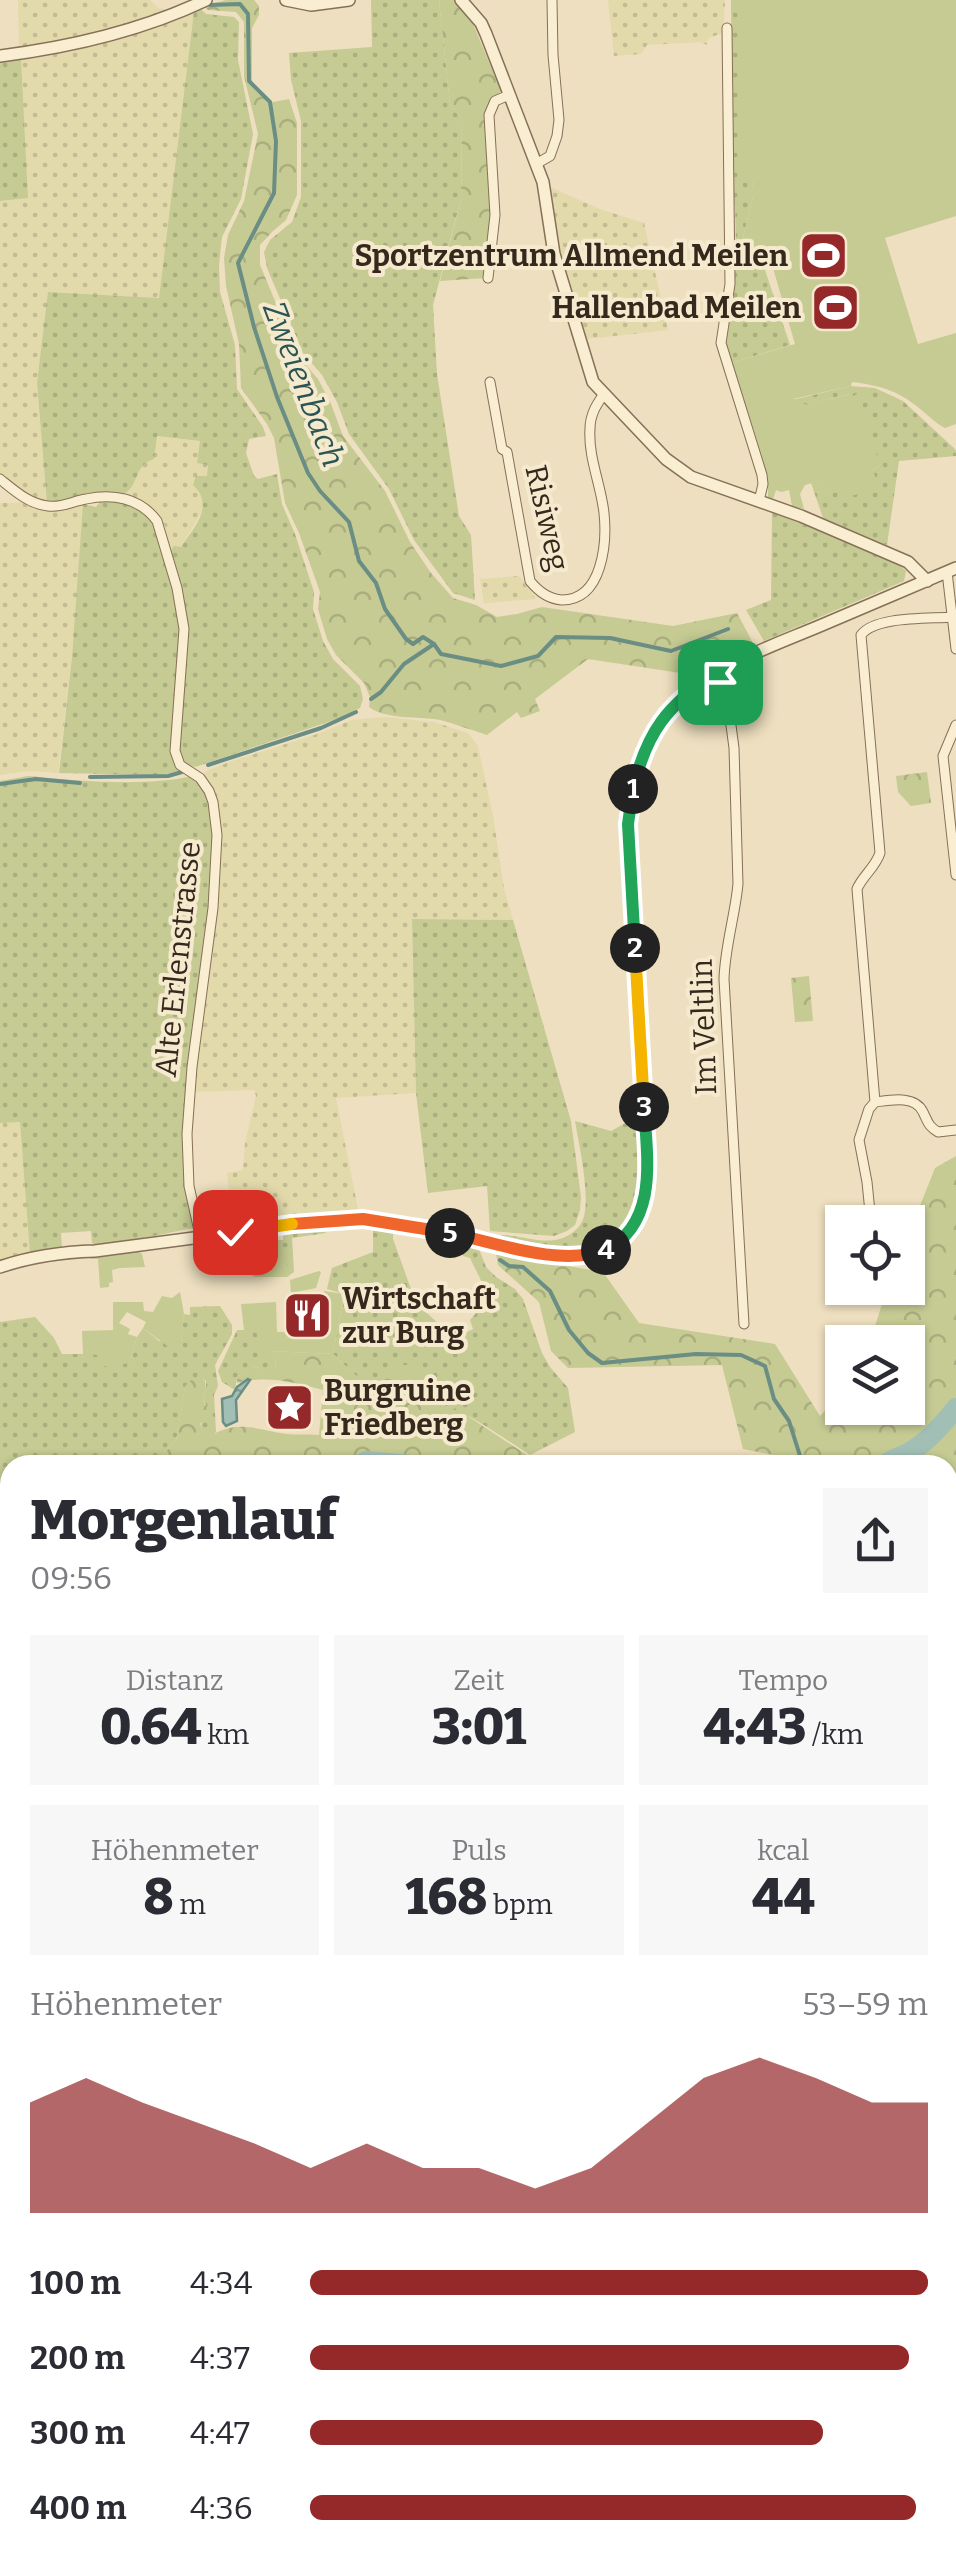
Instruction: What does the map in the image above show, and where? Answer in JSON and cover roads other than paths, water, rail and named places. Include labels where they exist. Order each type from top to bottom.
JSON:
[{"type":"street","points":[[0,56],[93,40],[166,18],[206,0]]},
{"type":"street","points":[[286,0],[310,5],[349,0]]},
{"type":"street","points":[[462,0],[480,23],[543,182],[554,254],[593,382],[666,458],[691,476],[801,516],[908,562],[927,581]]},
{"type":"street","points":[[536,164],[550,156],[558,128],[552,0]]},
{"type":"street","points":[[727,28],[730,284],[721,344],[762,475],[759,501]]},
{"type":"street","points":[[488,278],[494,215],[491,106],[509,95]]},
{"type":"street","name":"Risiweg","points":[[490,382],[530,581],[541,593],[557,600],[578,596],[590,587],[602,554],[603,508],[590,429],[594,410],[604,394]]},
{"type":"street","name":"Alte Erlenstrasse","points":[[0,480],[43,506],[101,497],[130,498],[157,520],[172,571],[184,629],[175,751],[180,765],[205,783],[213,802],[217,835],[214,908],[188,1122],[189,1186],[200,1235]]},
{"type":"street","points":[[0,1267],[39,1256],[296,1223],[363,1219],[568,1256],[608,1249],[636,1224],[647,1170],[628,824],[640,761],[656,726],[672,706],[716,672],[952,570],[956,649]]},
{"type":"street","points":[[875,1102],[857,889],[880,853],[860,636],[869,626],[952,617]]},
{"type":"street","name":"Im Veltlin","points":[[716,672],[728,703],[734,748],[738,884],[724,979],[744,1324]]},
{"type":"street","points":[[956,725],[944,756],[956,875]]},
{"type":"street","points":[[869,1205],[858,1140],[869,1108],[875,1102],[914,1101],[921,1106],[928,1125],[938,1132],[956,1130]]},
{"type":"water","points":[[248,1379],[236,1400],[237,1421],[226,1426],[222,1399],[232,1396]]},
{"type":"waterway","name":"Zweienbach","points":[[210,5],[240,4],[248,14],[249,81],[270,102],[276,141],[274,193],[238,263],[254,327],[308,473],[349,522],[359,561],[376,583],[385,609],[406,639],[413,644],[423,637],[441,654],[501,666],[538,656],[556,637],[610,638],[671,651],[728,629]]},
{"type":"waterway","points":[[371,699],[404,664],[434,644]]},
{"type":"waterway","points":[[208,765],[321,728],[356,712]]},
{"type":"waterway","points":[[90,777],[168,776],[182,772]]},
{"type":"waterway","points":[[0,784],[36,779],[80,783]]},
{"type":"waterway","points":[[500,1260],[509,1266],[523,1267],[550,1291],[569,1330],[602,1363],[696,1354],[741,1355],[765,1366],[774,1399],[789,1421],[800,1455]]},
{"type":"waterway","points":[[904,1455],[920,1445],[956,1408]]},
{"type":"place","name":"Sportzentrum Allmend Meilen","points":[[823,256]]},
{"type":"place","name":"Hallenbad Meilen","points":[[836,308]]},
{"type":"place","name":"Wirtschaft zur Burg","points":[[307,1316]]},
{"type":"place","name":"Burgruine Friedberg","points":[[289,1408]]}]
